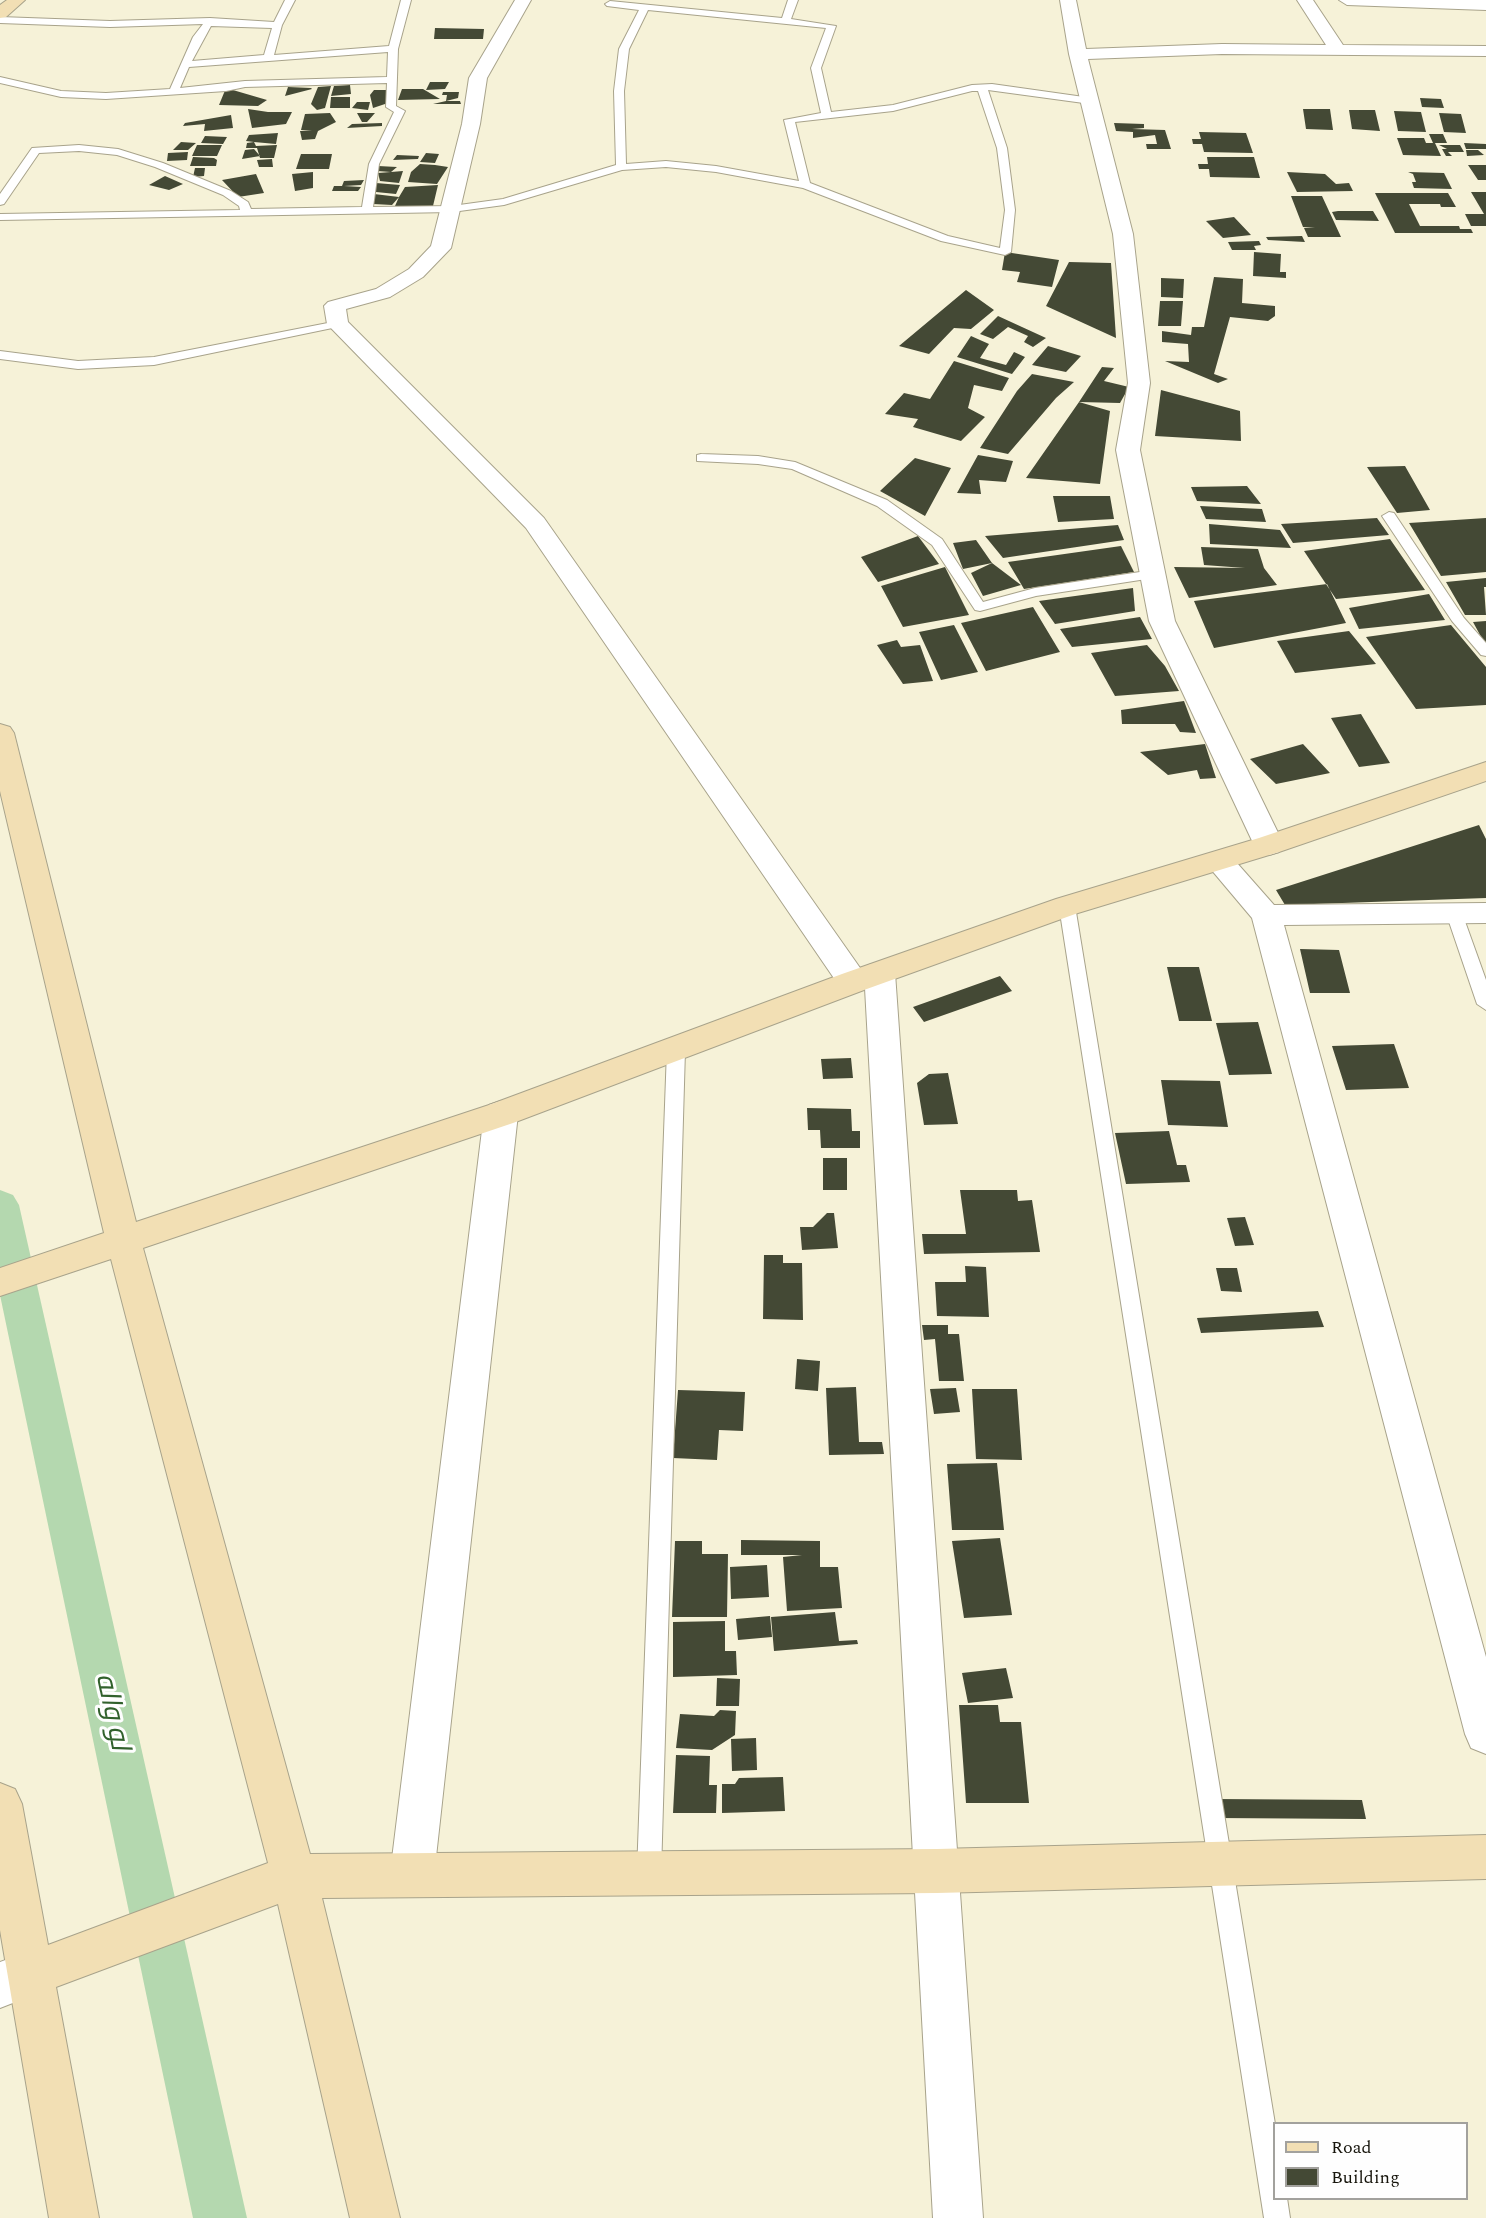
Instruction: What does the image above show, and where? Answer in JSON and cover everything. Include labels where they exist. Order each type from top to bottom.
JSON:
[{"type":"street","points":[[0,13],[17,0]]},
{"type":"street","points":[[523,0],[478,78],[471,124],[441,248],[416,273],[383,293],[335,306],[338,324],[535,523],[867,978],[937,1871],[958,2218]]},
{"type":"street","points":[[1068,0],[1078,54],[1123,234],[1139,383],[1128,450],[1162,621],[1269,845]]},
{"type":"street","points":[[1305,0],[1338,50]]},
{"type":"street","points":[[1347,0],[1486,5]]},
{"type":"street","points":[[1078,54],[1222,49],[1486,51]]},
{"type":"street","points":[[0,733],[123,1240],[294,1876],[375,2218]]},
{"type":"street","points":[[0,1282],[501,1114],[1066,906],[1269,845],[1486,771]]},
{"type":"street","points":[[1219,861],[1266,915],[1486,1734]]},
{"type":"street","points":[[1266,915],[1486,913]]},
{"type":"street","points":[[412,1875],[501,1114]]},
{"type":"street","points":[[0,1804],[15,1979],[74,2218]]},
{"type":"street","points":[[15,1979],[294,1876],[937,1871],[1486,1857]]},
{"type":"lane","points":[[268,58],[277,25],[290,0]]},
{"type":"lane","points":[[368,211],[374,164],[400,111],[391,107],[393,49],[406,0]]},
{"type":"lane","points":[[614,0],[610,4],[831,26],[816,68],[827,117]]},
{"type":"lane","points":[[785,22],[793,0]]},
{"type":"lane","points":[[621,167],[619,91],[624,49],[645,7]]},
{"type":"lane","points":[[0,20],[110,24],[210,21],[208,23]]},
{"type":"lane","points":[[208,23],[277,25]]},
{"type":"lane","points":[[173,92],[185,64],[208,23]]},
{"type":"lane","points":[[185,64],[393,49]]},
{"type":"lane","points":[[0,80],[61,94],[106,96],[245,84],[392,80]]},
{"type":"lane","points":[[805,185],[789,120],[893,108],[982,88],[1091,101]]},
{"type":"lane","points":[[0,218],[368,211],[448,220],[621,167],[666,164],[706,168],[805,185],[945,238],[1005,252],[1010,210],[1002,148],[982,88]]},
{"type":"lane","points":[[0,202],[36,150],[79,148],[118,152],[159,165],[227,193],[244,204],[247,213]]},
{"type":"lane","points":[[0,355],[78,365],[154,361],[338,324]]},
{"type":"lane","points":[[701,458],[758,460],[795,466],[882,502],[936,542],[980,607],[1035,592],[1153,574]]},
{"type":"lane","points":[[1389,516],[1460,621],[1486,652]]},
{"type":"lane","points":[[1066,906],[1273,2193]]},
{"type":"lane","points":[[1454,913],[1486,1004]]},
{"type":"lane","points":[[649,1873],[676,1050]]},
{"type":"lane","points":[[1274,2200],[1277,2218]]},
{"type":"building","points":[[435,28],[484,29],[483,39],[434,39]]},
{"type":"building","points":[[430,82],[449,82],[445,89],[426,90]]},
{"type":"building","points":[[350,85],[351,94],[331,96],[334,86]]},
{"type":"building","points":[[331,86],[325,108],[317,110],[311,104],[318,87]]},
{"type":"building","points":[[288,87],[311,88],[312,89],[285,96]]},
{"type":"building","points":[[226,88],[267,100],[258,106],[219,105]]},
{"type":"building","points":[[402,89],[423,89],[440,99],[398,100]]},
{"type":"building","points":[[374,90],[389,90],[391,102],[373,108],[370,95]]},
{"type":"building","points":[[443,92],[459,92],[458,98],[446,101],[447,95],[442,95]]},
{"type":"building","points":[[331,97],[350,97],[350,108],[330,108]]},
{"type":"building","points":[[1420,98],[1441,99],[1444,108],[1422,107]]},
{"type":"building","points":[[460,101],[461,104],[433,104]]},
{"type":"building","points":[[357,102],[370,102],[368,110],[352,108]]},
{"type":"building","points":[[248,109],[292,112],[286,124],[252,128]]},
{"type":"building","points":[[1303,109],[1330,109],[1333,130],[1306,129]]},
{"type":"building","points":[[1349,110],[1375,110],[1380,131],[1352,129]]},
{"type":"building","points":[[1394,111],[1421,112],[1426,132],[1398,131]]},
{"type":"building","points":[[330,113],[336,122],[318,131],[315,139],[302,140],[300,131],[312,131],[301,130],[305,114]]},
{"type":"building","points":[[357,113],[375,113],[367,122],[362,122]]},
{"type":"building","points":[[1439,113],[1461,114],[1466,133],[1444,132]]},
{"type":"building","points":[[231,115],[233,128],[204,131],[205,124],[183,126],[185,123]]},
{"type":"building","points":[[382,123],[382,126],[347,128],[352,124]]},
{"type":"building","points":[[1114,123],[1144,124],[1144,128],[1132,129],[1165,130],[1171,149],[1147,149],[1146,144],[1157,144],[1155,135],[1133,138],[1133,132],[1116,131]]},
{"type":"building","points":[[1199,132],[1246,133],[1253,153],[1204,152],[1202,144],[1193,144],[1192,139],[1201,139]]},
{"type":"building","points":[[278,133],[276,144],[246,141],[249,135]]},
{"type":"building","points":[[1429,134],[1443,134],[1447,143],[1435,143],[1441,156],[1403,155],[1397,138],[1424,138],[1426,143],[1433,143]]},
{"type":"building","points":[[205,136],[227,137],[223,144],[201,143]]},
{"type":"building","points":[[181,142],[196,143],[188,150],[173,150]]},
{"type":"building","points":[[254,142],[256,146],[277,145],[274,158],[260,158],[257,148],[246,148],[247,143]]},
{"type":"building","points":[[1464,143],[1486,144],[1486,149],[1466,149]]},
{"type":"building","points":[[197,145],[222,145],[217,156],[192,156]]},
{"type":"building","points":[[1439,145],[1460,145],[1464,152],[1448,152],[1452,156],[1446,156],[1442,149],[1447,149]]},
{"type":"building","points":[[254,149],[260,156],[242,159],[245,150]]},
{"type":"building","points":[[1466,150],[1478,150],[1484,155],[1467,156]]},
{"type":"building","points":[[188,152],[187,160],[167,161],[168,153]]},
{"type":"building","points":[[426,153],[439,154],[435,163],[420,162]]},
{"type":"building","points":[[301,154],[332,154],[329,169],[296,169]]},
{"type":"building","points":[[397,155],[419,156],[418,159],[393,160]]},
{"type":"building","points":[[193,157],[214,158],[217,160],[216,166],[190,166]]},
{"type":"building","points":[[1207,157],[1254,157],[1260,178],[1210,177],[1209,169],[1199,169],[1198,164],[1208,164]]},
{"type":"building","points":[[272,159],[273,167],[259,167],[257,160]]},
{"type":"building","points":[[420,164],[448,167],[437,184],[408,182],[411,172]]},
{"type":"building","points":[[1468,165],[1486,165],[1486,180],[1478,180]]},
{"type":"building","points":[[378,166],[397,167],[391,172],[377,171]]},
{"type":"building","points":[[195,168],[205,168],[204,176],[193,177]]},
{"type":"building","points":[[403,171],[399,183],[380,181],[378,173]]},
{"type":"building","points":[[313,172],[313,188],[295,191],[292,174]]},
{"type":"building","points":[[1287,172],[1325,174],[1336,184],[1349,183],[1353,191],[1297,192]]},
{"type":"building","points":[[1408,172],[1444,173],[1452,189],[1414,188],[1412,182],[1416,182],[1413,174]]},
{"type":"building","points":[[256,174],[264,193],[238,197],[222,180]]},
{"type":"building","points":[[165,176],[183,184],[169,190],[149,185]]},
{"type":"building","points":[[364,180],[361,185],[344,186],[361,187],[358,191],[332,191],[334,186],[342,186],[344,181]]},
{"type":"building","points":[[376,183],[400,185],[396,194],[376,192]]},
{"type":"building","points":[[438,185],[433,206],[395,206],[405,187]]},
{"type":"building","points":[[1471,192],[1486,192],[1486,226],[1471,226],[1465,214],[1484,214]]},
{"type":"building","points":[[1375,193],[1448,193],[1456,207],[1441,207],[1440,204],[1409,204],[1420,226],[1459,226],[1460,229],[1471,229],[1473,233],[1395,233]]},
{"type":"building","points":[[374,194],[399,197],[392,205],[373,204]]},
{"type":"building","points":[[1291,196],[1322,196],[1341,237],[1308,237],[1304,228],[1315,228],[1303,227]]},
{"type":"building","points":[[1373,211],[1379,221],[1336,220],[1332,212]]},
{"type":"building","points":[[1234,217],[1251,235],[1223,238],[1206,221]]},
{"type":"building","points":[[1302,236],[1305,242],[1268,240],[1266,237]]},
{"type":"building","points":[[1259,241],[1261,245],[1254,246],[1256,250],[1232,250],[1228,242]]},
{"type":"building","points":[[1005,252],[1059,260],[1052,287],[1017,282],[1020,272],[1002,270]]},
{"type":"building","points":[[1254,252],[1281,254],[1280,272],[1286,272],[1286,278],[1253,276]]},
{"type":"building","points":[[1069,262],[1111,263],[1116,338],[1046,306]]},
{"type":"building","points":[[1214,277],[1243,279],[1242,303],[1275,306],[1275,316],[1268,321],[1230,317],[1214,374],[1228,379],[1218,383],[1165,361],[1189,362],[1188,344],[1162,342],[1162,331],[1191,335],[1192,327],[1204,327]]},
{"type":"building","points":[[1161,278],[1184,279],[1183,298],[1161,297]]},
{"type":"building","points":[[966,290],[994,310],[971,329],[954,328],[929,354],[899,346]]},
{"type":"building","points":[[1160,301],[1183,301],[1181,326],[1158,326]]},
{"type":"building","points":[[998,316],[1046,338],[1033,347],[1024,342],[1028,336],[1008,327],[993,339],[980,334]]},
{"type":"building","points":[[971,336],[989,344],[980,358],[1006,365],[1014,352],[1025,357],[1012,374],[957,357]]},
{"type":"building","points":[[1048,346],[1081,356],[1066,372],[1032,365]]},
{"type":"building","points":[[954,361],[1009,378],[1002,391],[974,385],[968,408],[985,417],[961,441],[913,427],[918,419],[885,414],[904,393],[930,399]]},
{"type":"building","points":[[1102,367],[1114,368],[1104,381],[1129,387],[1120,403],[1079,402]]},
{"type":"building","points":[[1032,374],[1074,382],[1056,398],[1008,454],[980,448],[1017,391]]},
{"type":"building","points":[[1161,390],[1240,411],[1241,441],[1155,436]]},
{"type":"building","points":[[1079,402],[1110,411],[1100,484],[1026,478]]},
{"type":"building","points":[[978,455],[1013,461],[1006,482],[979,480],[981,494],[957,493]]},
{"type":"building","points":[[915,458],[951,468],[925,516],[880,491]]},
{"type":"building","points":[[1405,466],[1430,510],[1397,513],[1367,467]]},
{"type":"building","points":[[1247,486],[1261,504],[1197,501],[1191,487]]},
{"type":"building","points":[[1053,496],[1110,496],[1114,519],[1058,522]]},
{"type":"building","points":[[1200,506],[1262,509],[1266,522],[1206,519]]},
{"type":"building","points":[[1377,518],[1389,535],[1293,543],[1281,524]]},
{"type":"building","points":[[1486,518],[1486,572],[1441,576],[1409,523]]},
{"type":"building","points":[[1209,524],[1280,530],[1291,548],[1210,544]]},
{"type":"building","points":[[1118,525],[1124,540],[1003,558],[985,536]]},
{"type":"building","points":[[918,536],[939,564],[878,582],[861,557]]},
{"type":"building","points":[[1390,539],[1425,590],[1336,599],[1304,551]]},
{"type":"building","points":[[976,540],[992,563],[963,569],[953,543]]},
{"type":"building","points":[[1121,546],[1134,572],[1024,589],[1008,562]]},
{"type":"building","points":[[1201,547],[1258,549],[1264,568],[1277,585],[1189,598],[1174,567],[1245,568],[1204,565]]},
{"type":"building","points":[[992,563],[1021,585],[983,596],[971,573]]},
{"type":"building","points":[[945,567],[969,615],[903,627],[881,586]]},
{"type":"building","points":[[1486,578],[1486,587],[1484,587],[1486,615],[1465,615],[1446,582]]},
{"type":"building","points":[[1327,584],[1346,623],[1214,648],[1194,601]]},
{"type":"building","points":[[1133,588],[1135,611],[1055,624],[1039,601]]},
{"type":"building","points":[[1429,594],[1445,620],[1359,629],[1349,608]]},
{"type":"building","points":[[1033,607],[1060,652],[986,671],[961,623]]},
{"type":"building","points":[[1140,617],[1152,639],[1072,647],[1060,629]]},
{"type":"building","points":[[1486,621],[1486,646],[1473,622]]},
{"type":"building","points":[[954,625],[978,672],[941,680],[919,632]]},
{"type":"building","points":[[1451,625],[1486,667],[1486,705],[1416,709],[1366,637]]},
{"type":"building","points":[[1349,631],[1376,664],[1295,673],[1277,641]]},
{"type":"building","points":[[897,640],[901,647],[920,645],[933,681],[903,684],[877,645]]},
{"type":"building","points":[[1147,645],[1165,666],[1179,691],[1115,696],[1091,653]]},
{"type":"building","points":[[1184,701],[1196,733],[1180,732],[1175,724],[1122,724],[1121,710]]},
{"type":"building","points":[[1361,714],[1390,763],[1359,767],[1331,718]]},
{"type":"building","points":[[1205,744],[1216,778],[1200,779],[1197,770],[1168,775],[1140,752]]},
{"type":"building","points":[[1303,744],[1330,773],[1276,784],[1250,759]]},
{"type":"building","points":[[1479,825],[1486,839],[1486,898],[1285,905],[1276,890]]},
{"type":"building","points":[[1300,949],[1339,950],[1350,993],[1310,993]]},
{"type":"building","points":[[1167,967],[1199,967],[1212,1021],[1179,1021]]},
{"type":"building","points":[[1000,976],[1012,991],[924,1022],[913,1007]]},
{"type":"building","points":[[1258,1022],[1272,1074],[1229,1075],[1216,1023]]},
{"type":"building","points":[[1394,1044],[1409,1088],[1346,1090],[1332,1046]]},
{"type":"building","points":[[851,1058],[853,1078],[823,1079],[821,1059]]},
{"type":"building","points":[[948,1073],[958,1124],[924,1125],[917,1083],[929,1074]]},
{"type":"building","points":[[1161,1080],[1220,1081],[1228,1127],[1168,1125]]},
{"type":"building","points":[[807,1108],[851,1109],[852,1131],[860,1131],[860,1148],[821,1148],[820,1130],[808,1130]]},
{"type":"building","points":[[1169,1131],[1177,1165],[1186,1165],[1190,1182],[1126,1184],[1115,1133]]},
{"type":"building","points":[[823,1158],[847,1158],[847,1190],[823,1190]]},
{"type":"building","points":[[960,1190],[1017,1190],[1018,1201],[1032,1200],[1040,1252],[924,1254],[922,1234],[966,1234]]},
{"type":"building","points":[[827,1213],[834,1213],[838,1248],[802,1250],[800,1227],[813,1227]]},
{"type":"building","points":[[1245,1217],[1254,1245],[1235,1246],[1227,1218]]},
{"type":"building","points":[[764,1255],[783,1255],[783,1263],[802,1263],[803,1320],[763,1319]]},
{"type":"building","points":[[965,1266],[986,1267],[989,1317],[937,1316],[935,1282],[966,1282]]},
{"type":"building","points":[[1216,1268],[1237,1268],[1242,1292],[1221,1291]]},
{"type":"building","points":[[1318,1311],[1324,1327],[1201,1333],[1197,1318]]},
{"type":"building","points":[[922,1325],[948,1325],[948,1334],[959,1334],[964,1381],[939,1381],[935,1339],[924,1340]]},
{"type":"building","points":[[797,1359],[820,1361],[818,1391],[795,1389]]},
{"type":"building","points":[[856,1387],[859,1442],[882,1442],[884,1454],[829,1455],[826,1388]]},
{"type":"building","points":[[956,1388],[960,1412],[934,1414],[930,1389]]},
{"type":"building","points":[[972,1389],[1017,1389],[1022,1460],[976,1459]]},
{"type":"building","points":[[678,1390],[745,1392],[743,1431],[719,1430],[717,1460],[673,1458]]},
{"type":"building","points":[[997,1463],[1004,1530],[952,1530],[947,1464]]},
{"type":"building","points":[[1000,1538],[1012,1615],[964,1618],[952,1541]]},
{"type":"building","points":[[741,1540],[820,1541],[820,1567],[838,1567],[842,1608],[787,1611],[783,1557],[802,1555],[741,1555]]},
{"type":"building","points":[[675,1541],[702,1541],[702,1554],[728,1554],[727,1617],[672,1617]]},
{"type":"building","points":[[767,1565],[769,1597],[731,1599],[730,1567]]},
{"type":"building","points":[[835,1612],[839,1641],[857,1640],[858,1644],[774,1651],[771,1617]]},
{"type":"building","points":[[770,1616],[772,1637],[738,1640],[736,1619]]},
{"type":"building","points":[[725,1621],[725,1651],[736,1651],[737,1675],[673,1677],[673,1622]]},
{"type":"building","points":[[1006,1668],[1013,1698],[968,1703],[962,1673]]},
{"type":"building","points":[[717,1678],[740,1679],[739,1706],[716,1706]]},
{"type":"building","points":[[959,1705],[998,1705],[1000,1722],[1021,1722],[1029,1803],[966,1803]]},
{"type":"building","points":[[720,1710],[736,1711],[735,1735],[712,1750],[676,1748],[680,1714],[714,1716]]},
{"type":"building","points":[[756,1738],[757,1770],[732,1771],[731,1739]]},
{"type":"building","points":[[676,1755],[710,1756],[709,1785],[717,1785],[716,1813],[673,1813]]},
{"type":"building","points":[[783,1777],[785,1811],[722,1813],[722,1784],[735,1784],[739,1778]]},
{"type":"building","points":[[1215,1799],[1362,1800],[1366,1819],[1217,1818]]},
{"type":"waterway","name":"لو واله","points":[[0,1205],[220,2218]]}]
